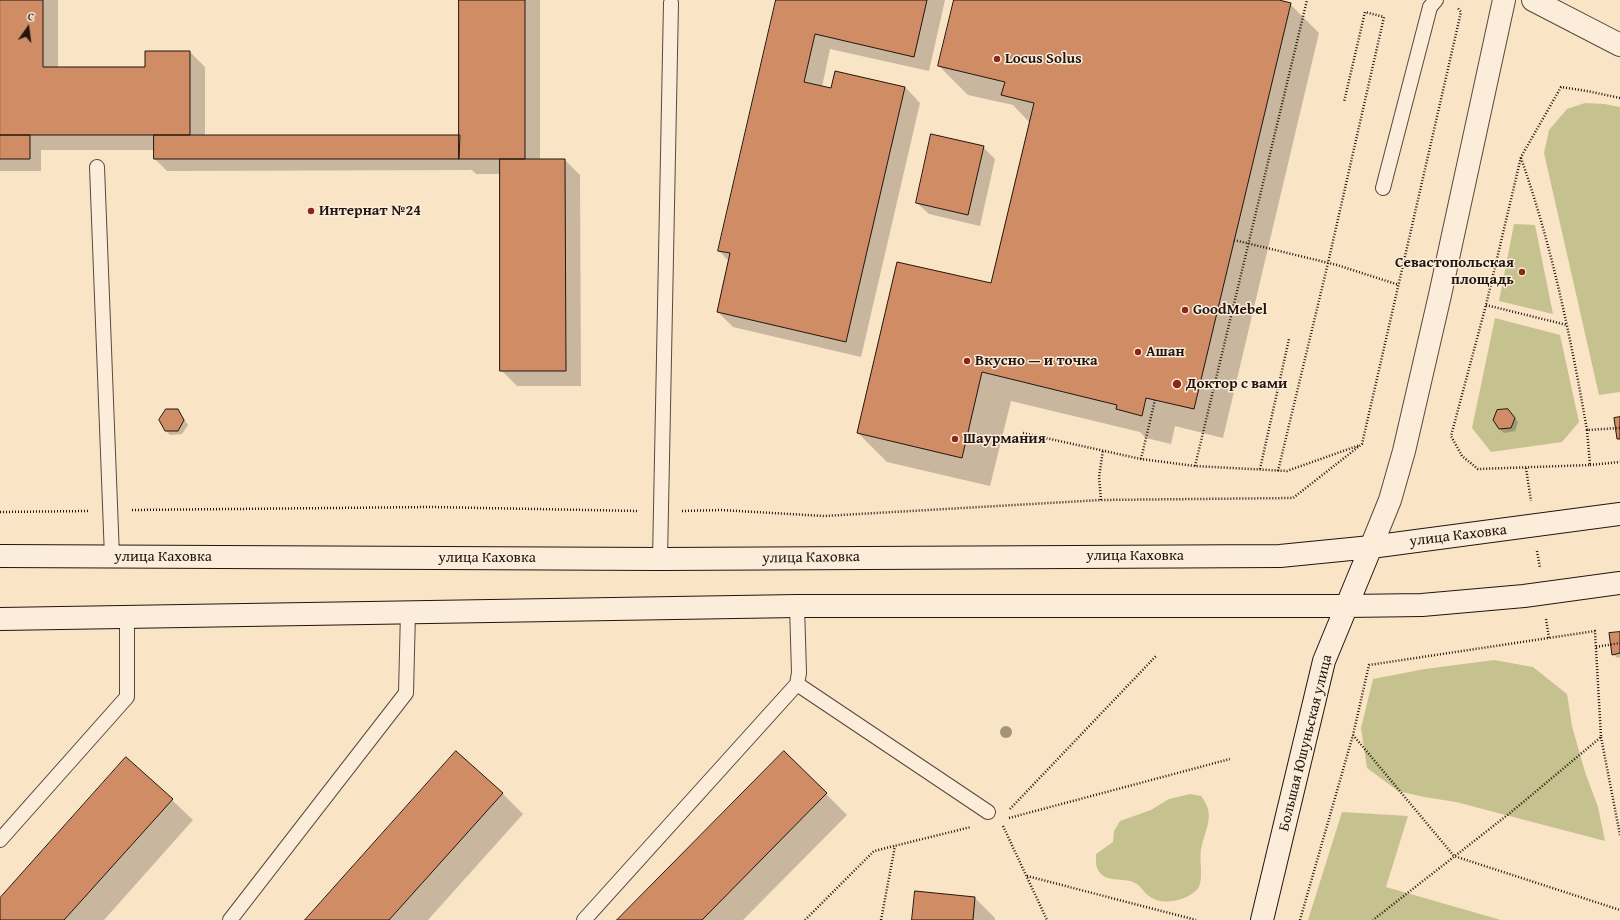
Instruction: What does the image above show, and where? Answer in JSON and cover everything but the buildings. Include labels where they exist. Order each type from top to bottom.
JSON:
[{"type":"main road","points":[[1371,547],[1390,500],[1404,451],[1440,295],[1504,0]]},
{"type":"main road","points":[[1532,0],[1620,45]]},
{"type":"main road","name":"улица Каховка","points":[[0,556],[660,559],[1280,556],[1371,547],[1620,514]]},
{"type":"main road","name":"Большая Юшуньская улица","points":[[1262,920],[1324,661],[1371,547]]},
{"type":"main road","points":[[0,619],[797,606],[1422,605],[1524,596],[1620,583]]},
{"type":"lane","points":[[1383,188],[1430,7],[1436,0]]},
{"type":"lane","points":[[660,559],[671,3]]},
{"type":"lane","points":[[98,167],[112,557]]},
{"type":"lane","points":[[584,920],[797,684],[799,673],[797,606]]},
{"type":"lane","points":[[230,920],[406,693],[408,612]]},
{"type":"lane","points":[[0,840],[126,697],[127,617]]},
{"type":"lane","points":[[797,684],[988,812]]},
{"type":"path","points":[[1195,466],[1307,0]]},
{"type":"path","points":[[0,512],[431,507],[661,511],[721,510],[824,516],[1101,500],[1293,498],[1362,444],[1461,12],[1457,6]]},
{"type":"path","points":[[1278,471],[1328,263],[1384,17],[1365,12],[1344,102]]},
{"type":"path","points":[[1620,98],[1561,87],[1521,157],[1486,305],[1451,436],[1462,456],[1478,469],[1590,465],[1620,462]]},
{"type":"path","points":[[1521,157],[1535,199],[1567,325],[1587,430],[1590,465]]},
{"type":"path","points":[[1234,240],[1328,263],[1399,285]]},
{"type":"path","points":[[1486,305],[1567,325]]},
{"type":"path","points":[[1260,470],[1289,339]]},
{"type":"path","points":[[1141,459],[1155,400]]},
{"type":"path","points":[[1587,430],[1620,428]]},
{"type":"path","points":[[1023,433],[1141,459],[1195,466],[1278,471],[1287,471],[1362,444]]},
{"type":"path","points":[[1101,500],[1099,477],[1103,450]]},
{"type":"path","points":[[1526,468],[1530,496]]},
{"type":"path","points":[[1300,920],[1353,735],[1369,665],[1594,631],[1601,737],[1620,835]]},
{"type":"path","points":[[1596,647],[1620,643]]},
{"type":"path","points":[[1353,735],[1454,856],[1620,910]]},
{"type":"path","points":[[1373,920],[1510,814],[1601,737]]},
{"type":"path","points":[[1008,818],[1230,759]]},
{"type":"path","points":[[1000,820],[1047,920]]},
{"type":"path","points":[[881,920],[895,846]]},
{"type":"path","points":[[1027,876],[1196,920]]},
{"type":"shaded area","points":[[1585,103],[1605,104],[1620,107],[1620,392],[1599,395],[1544,153],[1549,130],[1567,109]]},
{"type":"shaded area","points":[[1514,224],[1535,225],[1553,314],[1499,301]]},
{"type":"shaded area","points":[[1495,318],[1560,335],[1579,422],[1562,442],[1491,452],[1472,428]]},
{"type":"shaded area","points":[[1494,660],[1533,667],[1567,694],[1572,726],[1585,772],[1598,807],[1605,841],[1456,802],[1398,791],[1367,768],[1361,728],[1373,679],[1425,669]]},
{"type":"shaded area","points":[[1190,794],[1201,796],[1208,808],[1209,814],[1208,825],[1201,850],[1201,877],[1199,887],[1196,891],[1180,899],[1162,901],[1153,899],[1133,882],[1108,878],[1099,872],[1096,862],[1096,854],[1113,842],[1114,831],[1120,821],[1151,810],[1169,799]]},
{"type":"shaded area","points":[[1342,812],[1408,816],[1386,887],[1501,920],[1308,920]]},
{"type":"place","name":"Locus Solus","points":[[997,59]]},
{"type":"place","name":"Интернат №24","points":[[311,211]]},
{"type":"place","name":"Севастопольская площадь","points":[[1522,272]]},
{"type":"place","name":"GoodMebel","points":[[1185,310]]},
{"type":"place","name":"Ашан","points":[[1138,352]]},
{"type":"place","name":"Вкусно — и точка","points":[[967,361]]},
{"type":"place","name":"Доктор с вами","points":[[1177,384]]},
{"type":"place","name":"Шаурмания","points":[[955,439]]}]
